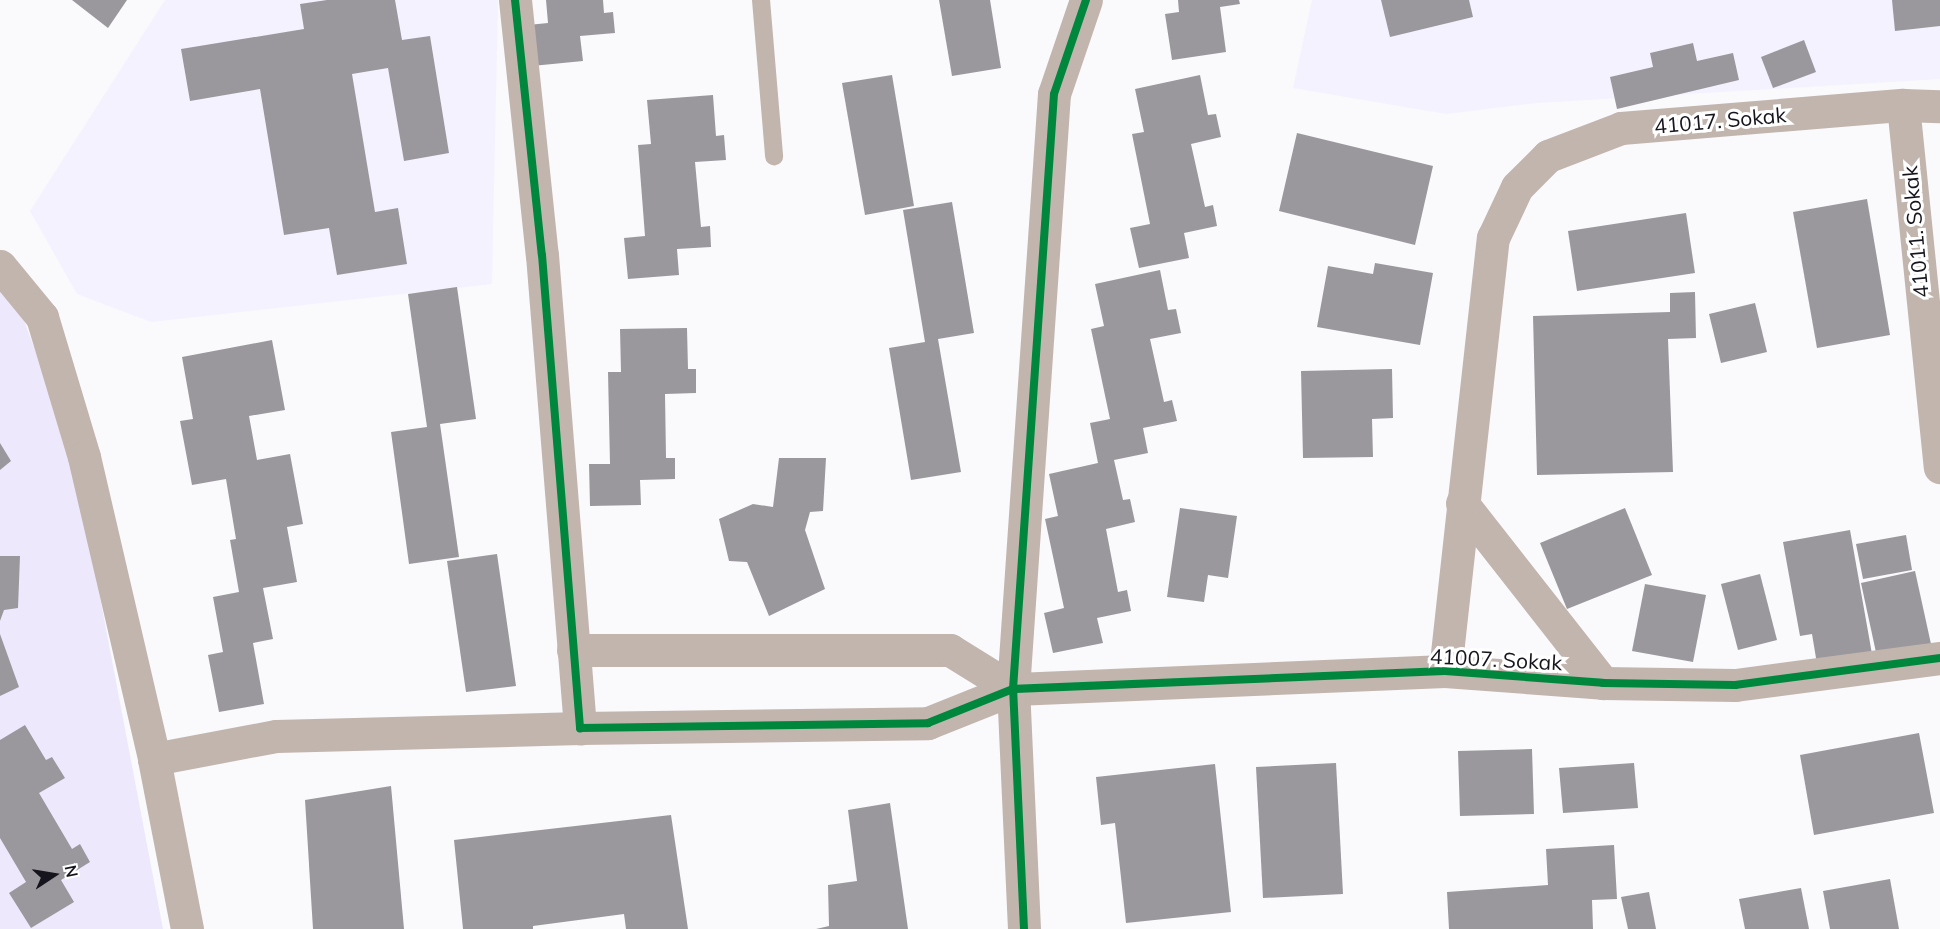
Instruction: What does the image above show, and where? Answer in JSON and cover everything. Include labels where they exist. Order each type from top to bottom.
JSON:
[{"type":"street","points":[[515,0],[542,255],[580,728]]},
{"type":"street","points":[[1024,929],[1013,689],[1054,94],[1086,0]]},
{"type":"street","name":"41017. Sokak","points":[[1445,671],[1493,238],[1517,187],[1548,156],[1621,128],[1903,105],[1940,105]]},
{"type":"street","name":"41011. Sokak","points":[[1903,105],[1930,300],[1940,467]]},
{"type":"street","points":[[0,266],[42,317],[84,457],[154,759],[187,929]]},
{"type":"street","points":[[1462,504],[1603,683]]},
{"type":"street","points":[[573,650],[950,650],[1013,689]]},
{"type":"street","name":"41007. Sokak","points":[[1013,689],[1445,671],[1603,683],[1735,685],[1940,658]]},
{"type":"street","points":[[154,759],[276,736],[580,728],[928,723],[1013,689]]},
{"type":"lane","points":[[762,0],[774,156]]},
{"type":"shaded area","points":[[165,0],[498,0],[492,284],[151,322],[77,294],[30,211]]},
{"type":"shaded area","points":[[1312,0],[1940,0],[1940,79],[1537,103],[1446,114],[1293,88]]},
{"type":"shaded area","points":[[0,278],[15,296],[72,450],[163,929],[0,929]]},
{"type":"building","points":[[72,0],[127,0],[108,28]]},
{"type":"building","points":[[327,0],[395,0],[402,40],[430,36],[449,153],[404,161],[388,68],[352,74],[375,212],[398,208],[407,264],[337,275],[329,228],[284,235],[260,89],[190,101],[181,49],[304,29],[300,4]]},
{"type":"building","points":[[546,0],[603,0],[604,13],[613,12],[615,33],[580,36],[583,61],[532,66],[528,25],[548,23]]},
{"type":"building","points":[[939,0],[990,0],[1001,68],[952,76]]},
{"type":"building","points":[[1178,0],[1239,0],[1240,4],[1220,7],[1226,52],[1172,60],[1165,14],[1179,12]]},
{"type":"building","points":[[1381,0],[1469,0],[1473,17],[1390,37]]},
{"type":"building","points":[[1892,0],[1940,0],[1940,26],[1895,31]]},
{"type":"building","points":[[1804,40],[1816,72],[1773,88],[1761,57]]},
{"type":"building","points":[[1693,43],[1697,61],[1733,53],[1739,80],[1617,109],[1610,77],[1653,67],[1650,53]]},
{"type":"building","points":[[892,75],[914,206],[865,215],[842,83]]},
{"type":"building","points":[[1200,75],[1208,115],[1216,114],[1221,137],[1191,144],[1205,207],[1213,205],[1217,226],[1184,233],[1189,258],[1139,268],[1130,228],[1150,224],[1132,134],[1144,132],[1135,89]]},
{"type":"building","points":[[713,95],[716,136],[724,135],[726,160],[695,162],[701,227],[710,226],[711,247],[677,249],[679,275],[628,279],[624,238],[645,236],[638,145],[651,144],[647,100]]},
{"type":"building","points":[[1297,133],[1433,166],[1415,245],[1279,211]]},
{"type":"building","points":[[1867,199],[1890,335],[1817,348],[1793,212]]},
{"type":"building","points":[[952,202],[974,333],[938,339],[961,472],[911,480],[889,348],[925,342],[903,210]]},
{"type":"building","points":[[1686,213],[1695,273],[1577,291],[1568,231]]},
{"type":"building","points":[[1375,263],[1433,273],[1420,345],[1317,327],[1328,266],[1373,274]]},
{"type":"building","points":[[1160,270],[1168,310],[1176,309],[1181,333],[1150,339],[1164,402],[1172,400],[1177,421],[1143,428],[1148,453],[1114,460],[1123,500],[1130,499],[1135,522],[1106,529],[1118,592],[1127,590],[1131,611],[1097,618],[1103,643],[1053,653],[1044,613],[1064,608],[1045,519],[1058,516],[1049,474],[1098,463],[1090,423],[1110,419],[1091,329],[1104,326],[1095,284]]},
{"type":"building","points":[[457,287],[476,419],[440,424],[459,557],[409,564],[391,432],[427,427],[408,294]]},
{"type":"building","points":[[1695,292],[1696,338],[1668,339],[1673,472],[1537,475],[1533,316],[1670,312],[1670,293]]},
{"type":"building","points":[[1755,303],[1767,352],[1721,363],[1709,314]]},
{"type":"building","points":[[687,328],[688,369],[696,369],[696,393],[665,394],[666,458],[675,458],[675,479],[640,480],[641,505],[590,506],[589,464],[610,464],[608,372],[621,372],[620,329]]},
{"type":"building","points":[[272,340],[285,410],[249,416],[257,460],[290,454],[303,524],[287,527],[297,582],[263,588],[273,639],[253,643],[264,704],[219,712],[208,655],[223,652],[213,597],[239,592],[230,540],[236,539],[226,479],[192,485],[180,421],[193,419],[182,357]]},
{"type":"building","points":[[1392,369],[1393,418],[1372,419],[1373,457],[1303,458],[1301,371]]},
{"type":"building","points":[[0,443],[11,461],[0,470]]},
{"type":"building","points":[[779,458],[826,458],[823,511],[810,512],[805,530],[825,589],[769,616],[747,562],[729,561],[719,519],[753,504],[773,507]]},
{"type":"building","points":[[1180,508],[1237,516],[1228,578],[1208,575],[1204,602],[1167,597]]},
{"type":"building","points":[[1625,508],[1652,575],[1567,609],[1540,543]]},
{"type":"building","points":[[1850,530],[1872,654],[1817,664],[1812,634],[1800,636],[1783,542]]},
{"type":"building","points":[[1906,535],[1912,570],[1863,579],[1856,544]]},
{"type":"building","points":[[497,554],[516,686],[466,692],[447,561]]},
{"type":"building","points":[[0,556],[20,556],[18,608],[4,610],[0,621]]},
{"type":"building","points":[[1915,571],[1931,644],[1877,657],[1861,583]]},
{"type":"building","points":[[1760,574],[1777,640],[1738,650],[1721,584]]},
{"type":"building","points":[[1645,584],[1706,595],[1693,662],[1632,651]]},
{"type":"building","points":[[0,634],[19,687],[0,696]]},
{"type":"building","points":[[25,725],[46,760],[52,757],[65,778],[39,793],[72,849],[80,844],[90,862],[61,880],[74,902],[31,928],[9,893],[26,882],[0,838],[0,740]]},
{"type":"building","points":[[1919,733],[1934,813],[1814,835],[1800,755]]},
{"type":"building","points":[[1532,749],[1534,814],[1460,816],[1458,751]]},
{"type":"building","points":[[1336,763],[1343,894],[1263,898],[1256,767]]},
{"type":"building","points":[[1634,763],[1638,808],[1563,813],[1559,768]]},
{"type":"building","points":[[1215,764],[1231,912],[1126,923],[1115,823],[1101,825],[1096,777]]},
{"type":"building","points":[[391,786],[404,929],[313,929],[305,800]]},
{"type":"building","points":[[890,803],[908,929],[816,929],[829,926],[828,885],[857,881],[848,810]]},
{"type":"building","points":[[671,815],[688,929],[626,929],[624,914],[533,926],[533,929],[463,929],[454,840]]},
{"type":"building","points":[[1614,845],[1617,899],[1592,900],[1593,929],[1449,929],[1447,892],[1548,885],[1546,849]]},
{"type":"building","points":[[1890,879],[1899,929],[1830,929],[1823,891]]},
{"type":"building","points":[[1801,888],[1809,929],[1745,929],[1739,899]]},
{"type":"building","points":[[1649,892],[1656,929],[1628,929],[1621,897]]},
{"type":"cycle path","points":[[515,0],[542,255],[580,728],[928,723],[1013,689],[1445,671],[1603,683],[1735,685],[1940,658]]},
{"type":"cycle path","points":[[1024,929],[1013,689],[1054,94],[1086,0]]}]
